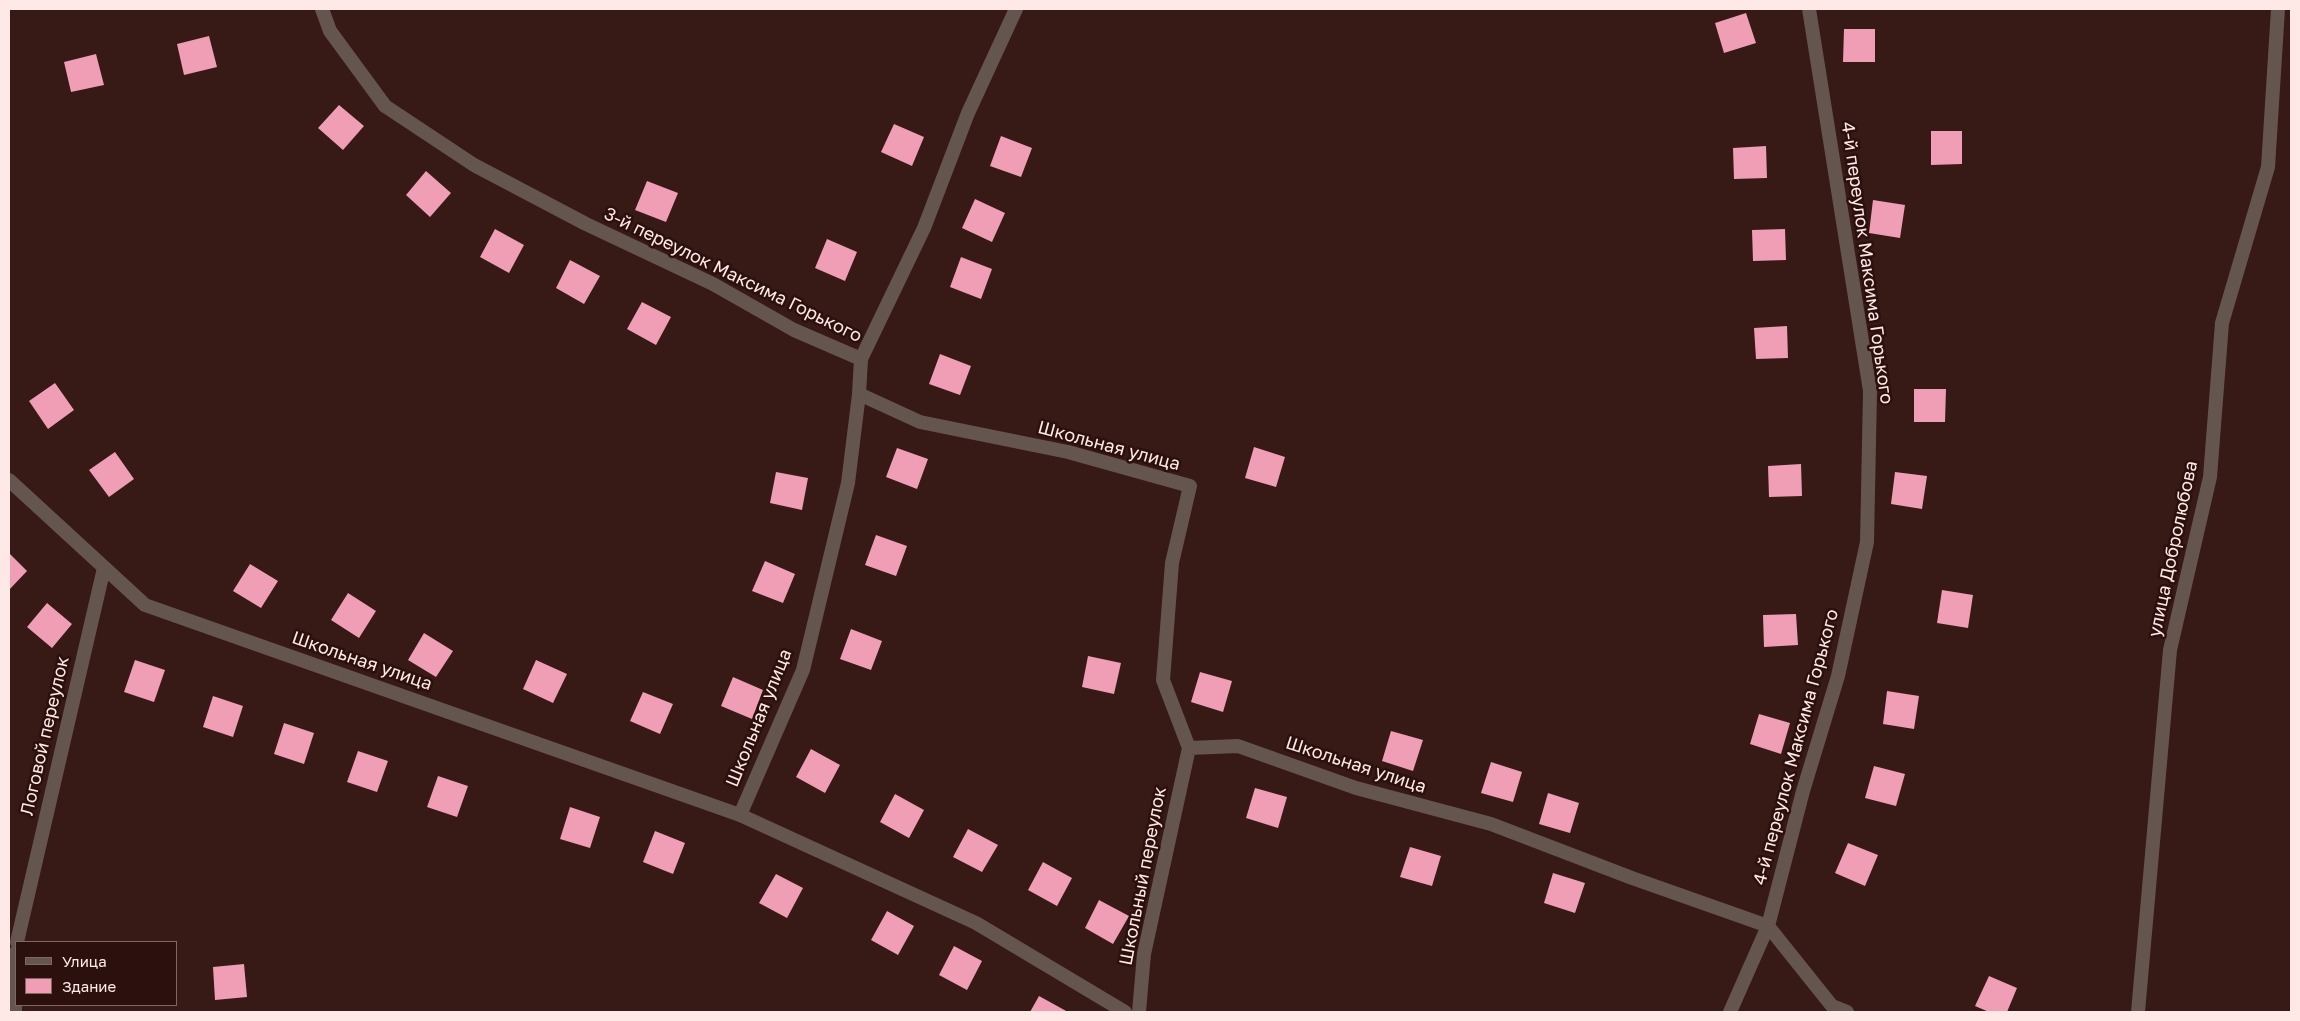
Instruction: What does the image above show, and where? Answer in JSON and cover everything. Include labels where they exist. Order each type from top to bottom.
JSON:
[{"type":"street","name":"3-й переулок Максима Горького","points":[[322,9],[330,31],[385,106],[474,165],[586,224],[713,284],[794,330],[861,359],[924,228],[968,113],[1016,9]]},
{"type":"street","name":"4-й переулок Максима Горького","points":[[1730,1012],[1768,926],[1803,791],[1838,676],[1867,542],[1870,391],[1809,9]]},
{"type":"street","name":"улица Добролюбова","points":[[2138,1012],[2170,650],[2210,477],[2222,324],[2268,167],[2278,9]]},
{"type":"street","points":[[859,394],[861,359]]},
{"type":"street","name":"Школьная улица","points":[[740,815],[803,670],[848,483],[859,394],[920,422],[1068,452],[1190,486],[1172,562],[1163,680],[1189,748],[1238,746],[1356,788],[1491,824],[1632,878],[1768,926]]},
{"type":"street","name":"Школьная улица","points":[[9,480],[145,604],[740,815],[976,923],[1125,1012]]},
{"type":"street","name":"Логовой переулок","points":[[18,941],[104,568]]},
{"type":"street","name":"Школьный переулок","points":[[1139,1012],[1144,954],[1189,748]]},
{"type":"street","points":[[1768,926],[1832,1006],[1847,1012]]},
{"type":"building","points":[[1746,13],[1756,43],[1724,53],[1715,23]]},
{"type":"building","points":[[1844,29],[1875,29],[1875,62],[1843,62]]},
{"type":"building","points":[[209,36],[217,67],[184,75],[177,44]]},
{"type":"building","points":[[96,54],[104,85],[71,92],[64,62]]},
{"type":"building","points":[[339,105],[364,126],[343,150],[318,128]]},
{"type":"building","points":[[894,124],[924,137],[912,166],[881,152]]},
{"type":"building","points":[[1931,131],[1962,131],[1962,164],[1931,165]]},
{"type":"building","points":[[1001,136],[1032,148],[1021,177],[990,166]]},
{"type":"building","points":[[1766,146],[1767,178],[1734,179],[1733,148]]},
{"type":"building","points":[[426,171],[451,193],[430,217],[406,195]]},
{"type":"building","points":[[647,181],[678,193],[666,222],[635,210]]},
{"type":"building","points":[[975,199],[1005,213],[992,242],[962,228]]},
{"type":"building","points":[[1873,200],[1905,205],[1900,238],[1869,233]]},
{"type":"building","points":[[495,229],[524,245],[509,273],[480,257]]},
{"type":"building","points":[[1785,229],[1786,260],[1753,261],[1752,230]]},
{"type":"building","points":[[827,239],[857,252],[845,281],[815,268]]},
{"type":"building","points":[[961,257],[992,269],[981,299],[950,287]]},
{"type":"building","points":[[570,260],[600,276],[584,304],[556,288]]},
{"type":"building","points":[[642,302],[671,317],[656,345],[627,329]]},
{"type":"building","points":[[1787,326],[1788,358],[1756,359],[1754,328]]},
{"type":"building","points":[[940,354],[971,366],[960,395],[929,384]]},
{"type":"building","points":[[55,383],[74,410],[48,429],[29,401]]},
{"type":"building","points":[[1914,389],[1946,389],[1945,422],[1914,422]]},
{"type":"building","points":[[1254,447],[1285,457],[1276,487],[1245,478]]},
{"type":"building","points":[[897,448],[928,459],[917,489],[886,477]]},
{"type":"building","points":[[115,452],[134,479],[109,497],[89,470]]},
{"type":"building","points":[[1801,464],[1802,496],[1769,497],[1768,466]]},
{"type":"building","points":[[776,472],[808,478],[802,510],[770,503]]},
{"type":"building","points":[[1895,472],[1927,476],[1922,509],[1891,504]]},
{"type":"building","points":[[876,535],[907,546],[896,576],[865,565]]},
{"type":"building","points":[[9,553],[27,571],[9,590]]},
{"type":"building","points":[[765,561],[795,574],[783,603],[752,591]]},
{"type":"building","points":[[250,564],[278,581],[261,608],[233,591]]},
{"type":"building","points":[[1942,590],[1973,595],[1968,628],[1937,623]]},
{"type":"building","points":[[348,593],[376,611],[359,638],[331,620]]},
{"type":"building","points":[[47,603],[72,624],[52,648],[27,627]]},
{"type":"building","points":[[1796,614],[1798,645],[1764,647],[1763,615]]},
{"type":"building","points":[[851,629],[882,641],[871,670],[840,659]]},
{"type":"building","points":[[424,633],[453,651],[436,677],[408,660]]},
{"type":"building","points":[[1088,656],[1121,663],[1114,694],[1082,687]]},
{"type":"building","points":[[135,660],[165,670],[154,702],[124,692]]},
{"type":"building","points":[[536,660],[567,674],[553,703],[523,689]]},
{"type":"building","points":[[1200,672],[1232,681],[1223,712],[1191,702]]},
{"type":"building","points":[[733,677],[763,690],[752,719],[721,706]]},
{"type":"building","points":[[1887,691],[1919,696],[1914,729],[1883,724]]},
{"type":"building","points":[[643,692],[673,704],[660,734],[630,721]]},
{"type":"building","points":[[213,696],[243,706],[233,737],[203,727]]},
{"type":"building","points":[[1759,714],[1790,723],[1781,754],[1750,744]]},
{"type":"building","points":[[284,723],[314,733],[304,764],[274,754]]},
{"type":"building","points":[[1391,731],[1423,740],[1413,771],[1382,761]]},
{"type":"building","points":[[811,749],[840,765],[825,793],[796,777]]},
{"type":"building","points":[[358,751],[388,761],[377,792],[347,782]]},
{"type":"building","points":[[1491,762],[1522,772],[1513,802],[1481,793]]},
{"type":"building","points":[[1874,766],[1905,774],[1896,806],[1865,798]]},
{"type":"building","points":[[438,776],[468,786],[457,817],[427,807]]},
{"type":"building","points":[[1255,788],[1287,797],[1278,828],[1246,818]]},
{"type":"building","points":[[1548,793],[1579,803],[1570,833],[1539,824]]},
{"type":"building","points":[[895,794],[924,810],[909,838],[880,822]]},
{"type":"building","points":[[570,807],[600,817],[590,848],[560,839]]},
{"type":"building","points":[[968,829],[998,845],[982,872],[953,857]]},
{"type":"building","points":[[655,831],[685,843],[673,874],[643,862]]},
{"type":"building","points":[[1848,843],[1878,855],[1865,886],[1835,873]]},
{"type":"building","points":[[1410,847],[1441,856],[1432,886],[1400,877]]},
{"type":"building","points":[[1043,862],[1072,878],[1057,906],[1028,890]]},
{"type":"building","points":[[1553,873],[1585,883],[1575,913],[1544,903]]},
{"type":"building","points":[[776,874],[803,888],[787,918],[759,903]]},
{"type":"building","points":[[1099,900],[1129,916],[1113,944],[1085,928]]},
{"type":"building","points":[[887,911],[914,926],[898,955],[871,940]]},
{"type":"building","points":[[954,946],[982,961],[967,990],[939,975]]},
{"type":"building","points":[[244,964],[247,997],[215,1000],[213,967]]},
{"type":"building","points":[[1989,976],[2017,988],[2007,1012],[1989,1012],[1975,1006]]},
{"type":"building","points":[[1039,996],[1068,1012],[1030,1012]]}]
